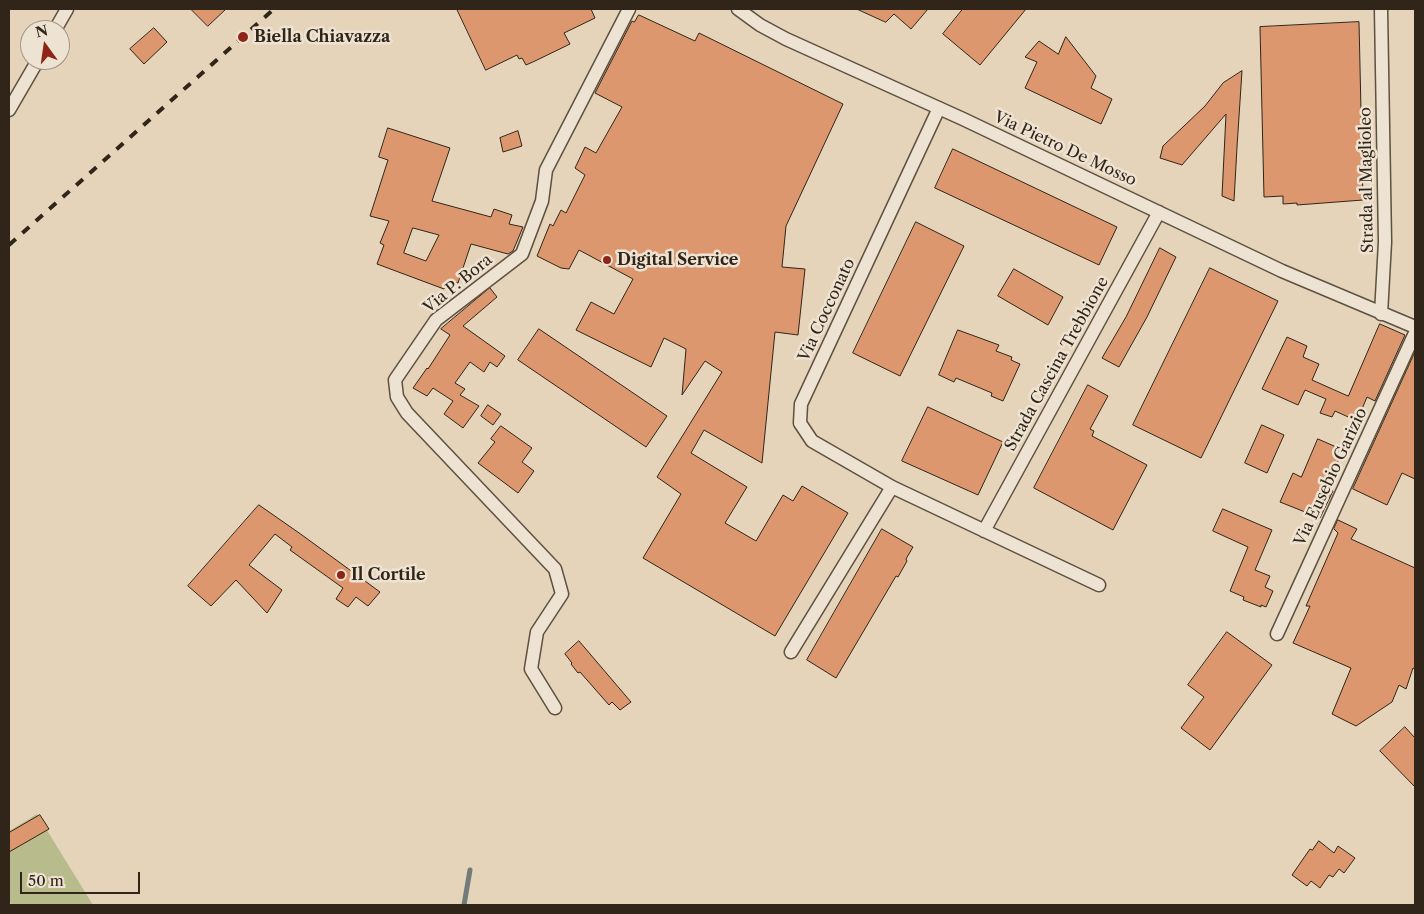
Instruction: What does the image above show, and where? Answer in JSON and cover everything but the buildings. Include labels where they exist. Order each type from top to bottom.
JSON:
[{"type":"street","points":[[61,20],[68,9]]},
{"type":"street","name":"Via P. Bora","points":[[555,708],[531,669],[537,632],[562,594],[555,570],[407,413],[397,397],[395,380],[436,320],[522,254],[542,201],[546,170],[629,9]]},
{"type":"street","name":"Via Pietro De Mosso","points":[[738,9],[760,25],[786,39],[939,108],[1282,271],[1381,314]]},
{"type":"street","name":"Strada al Maglioleo","points":[[1381,9],[1385,242],[1381,314]]},
{"type":"street","points":[[9,110],[32,70]]},
{"type":"street","name":"Via Cocconato","points":[[892,487],[812,441],[800,423],[801,404],[939,108]]},
{"type":"street","name":"Strada Cascina Trebbione","points":[[984,531],[1159,212]]},
{"type":"street","points":[[1381,314],[1415,327]]},
{"type":"street","name":"Via Eusebio Garizio","points":[[1277,634],[1415,333]]},
{"type":"street","points":[[790,652],[892,487],[1099,585]]},
{"type":"green space","points":[[37,814],[93,905],[12,905],[9,901],[9,831]]},
{"type":"waterway","points":[[464,905],[470,870]]},
{"type":"railway","points":[[9,245],[274,9]]},
{"type":"place","name":"Biella Chiavazza","points":[[243,37]]},
{"type":"place","name":"Digital Service","points":[[607,260]]},
{"type":"place","name":"Il Cortile","points":[[341,575]]}]
